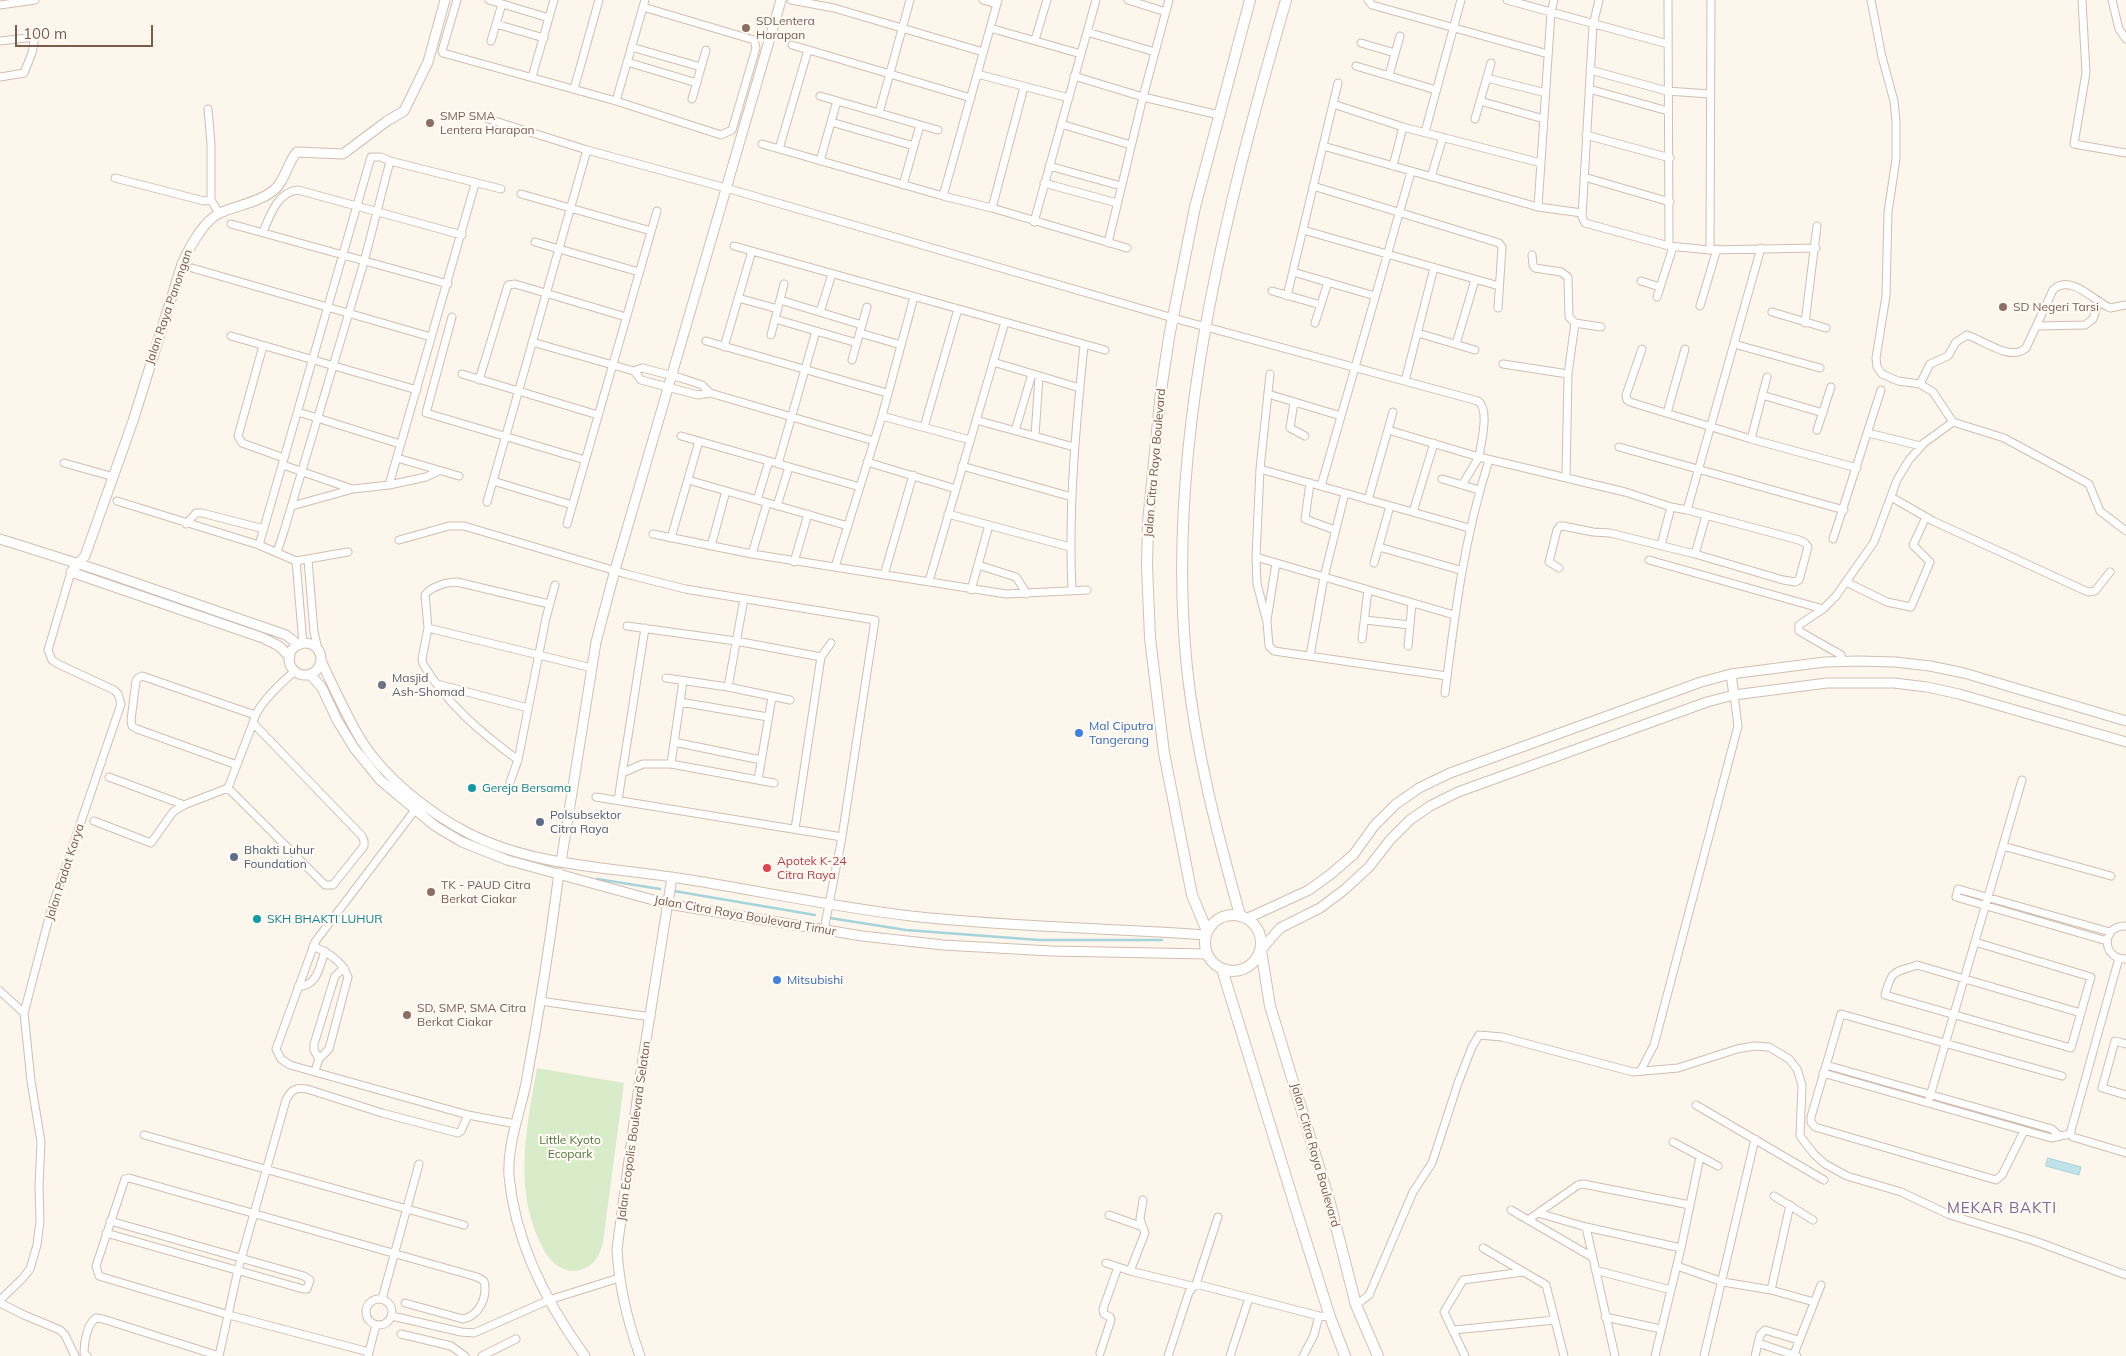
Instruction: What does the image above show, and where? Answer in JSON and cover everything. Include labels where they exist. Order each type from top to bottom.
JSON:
[{"type":"main road","name":"Jalan Citra Raya Boulevard","points":[[1206,933],[1192,894],[1166,766],[1151,652],[1147,566],[1151,490],[1161,391],[1173,318],[1195,207],[1250,0]]},
{"type":"main road","points":[[1244,917],[1224,916],[1217,919],[1206,933],[1204,945],[1207,954],[1222,969],[1232,971],[1250,966],[1260,950],[1260,932],[1244,917],[1209,800],[1193,720],[1184,625],[1184,510],[1198,371],[1207,326],[1238,178],[1286,0]]},
{"type":"main road","name":"Jalan Citra Raya Boulevard","points":[[1260,950],[1270,1006],[1330,1203],[1356,1305],[1378,1356]]},
{"type":"main road","points":[[1222,969],[1324,1316],[1345,1356]]},
{"type":"street","points":[[0,5],[35,0]]},
{"type":"street","name":"Jalan Raya Panongan","points":[[78,563],[85,556],[114,477],[182,264],[191,244],[219,213],[252,202],[275,189],[288,164],[298,152],[343,154],[404,111],[428,62],[445,0]]},
{"type":"street","points":[[457,0],[442,53],[616,101],[721,134],[730,133],[732,130],[756,48],[754,40],[644,4],[616,101]]},
{"type":"street","points":[[489,0],[549,18]]},
{"type":"street","points":[[532,77],[554,0]]},
{"type":"street","points":[[574,89],[599,0]]},
{"type":"street","points":[[560,862],[596,642],[615,570],[674,389],[726,188],[781,0]]},
{"type":"street","points":[[791,0],[802,3],[813,1],[983,52]]},
{"type":"street","points":[[879,113],[901,27],[910,0]]},
{"type":"street","points":[[943,196],[998,2],[983,0]]},
{"type":"street","points":[[1035,40],[1047,0]]},
{"type":"street","points":[[1034,222],[1096,0]]},
{"type":"street","points":[[1128,0],[1166,12]]},
{"type":"street","points":[[1108,243],[1143,97],[1169,0]]},
{"type":"street","points":[[1368,0],[1372,5],[1454,26],[1548,54]]},
{"type":"street","points":[[1425,132],[1461,0]]},
{"type":"street","points":[[1509,0],[1593,25],[1668,44]]},
{"type":"street","points":[[1538,207],[1551,12],[1554,0]]},
{"type":"street","points":[[1599,0],[1593,25],[1582,213],[1582,217],[1588,225],[1671,246],[1714,249],[1816,248]]},
{"type":"street","points":[[1657,297],[1671,246],[1666,0]]},
{"type":"street","points":[[1700,306],[1714,249],[1710,94],[1711,0]]},
{"type":"street","points":[[1871,0],[1882,57],[1894,101],[1896,121],[1896,159],[1888,212],[1886,296],[1876,364],[1879,371],[1888,377],[1902,382],[1920,384],[1933,392],[1953,422],[2004,438],[2089,484],[2100,511],[2126,531]]},
{"type":"street","points":[[2082,0],[2086,73],[2074,144],[2126,152]]},
{"type":"street","points":[[2112,0],[2119,29],[2126,39]]},
{"type":"street","points":[[491,41],[502,4]]},
{"type":"street","points":[[496,24],[544,38]]},
{"type":"street","points":[[990,28],[1081,54]]},
{"type":"street","points":[[1087,32],[1155,52]]},
{"type":"street","points":[[1389,75],[1400,36]]},
{"type":"street","points":[[0,41],[34,37],[32,53],[24,73],[0,77]]},
{"type":"street","points":[[1361,43],[1395,53]]},
{"type":"street","points":[[792,45],[971,98]]},
{"type":"street","points":[[631,46],[701,67]]},
{"type":"street","points":[[692,99],[706,50]]},
{"type":"street","points":[[779,150],[808,50]]},
{"type":"street","points":[[627,62],[697,83]]},
{"type":"street","points":[[1475,120],[1491,63]]},
{"type":"street","points":[[1356,66],[1436,90]]},
{"type":"street","points":[[1590,70],[1667,91],[1710,94]]},
{"type":"street","points":[[977,74],[1069,98]]},
{"type":"street","points":[[1074,76],[1143,97],[1218,116]]},
{"type":"street","points":[[1487,78],[1546,93]]},
{"type":"street","points":[[1287,296],[1338,83]]},
{"type":"street","points":[[992,208],[1024,87]]},
{"type":"street","points":[[1589,89],[1668,111]]},
{"type":"street","points":[[820,96],[938,130]]},
{"type":"street","points":[[820,161],[837,101]]},
{"type":"street","points":[[1480,101],[1544,120]]},
{"type":"street","points":[[1333,104],[1403,127],[1541,163]]},
{"type":"street","points":[[208,109],[212,144],[211,200],[219,213]]},
{"type":"street","points":[[482,118],[587,150],[726,188],[1173,318],[1355,366],[1481,403],[1485,413],[1479,457],[1462,485]]},
{"type":"street","points":[[831,122],[914,146]]},
{"type":"street","points":[[1061,124],[1131,145]]},
{"type":"street","points":[[903,184],[920,125]]},
{"type":"street","points":[[1393,166],[1403,127]]},
{"type":"street","points":[[1586,135],[1670,158]]},
{"type":"street","points":[[1430,177],[1442,137]]},
{"type":"street","points":[[762,144],[1127,248]]},
{"type":"street","points":[[1323,146],[1538,207],[1582,213]]},
{"type":"street","points":[[487,502],[587,150]]},
{"type":"street","points":[[259,545],[371,158],[381,156],[390,161],[475,184],[501,189]]},
{"type":"street","points":[[277,552],[364,262],[390,161]]},
{"type":"street","points":[[1049,166],[1121,186]]},
{"type":"street","points":[[1321,486],[1411,172]]},
{"type":"street","points":[[1584,177],[1670,202]]},
{"type":"street","points":[[115,178],[204,201],[211,200]]},
{"type":"street","points":[[1044,183],[1117,203]]},
{"type":"street","points":[[389,485],[462,235],[475,184]]},
{"type":"street","points":[[1313,186],[1499,243],[1502,247],[1498,308]]},
{"type":"street","points":[[263,232],[275,204],[294,191],[357,205],[462,235]]},
{"type":"street","points":[[521,194],[651,231]]},
{"type":"street","points":[[567,524],[657,212]]},
{"type":"street","points":[[231,224],[448,284]]},
{"type":"street","points":[[1806,322],[1816,248],[1817,226]]},
{"type":"street","points":[[1303,230],[1499,286]]},
{"type":"street","points":[[535,242],[639,272]]},
{"type":"street","points":[[734,246],[1105,350]]},
{"type":"street","points":[[1687,510],[1761,248]]},
{"type":"street","points":[[724,347],[752,251]]},
{"type":"street","points":[[1532,255],[1535,268],[1561,272],[1568,277],[1570,318],[1575,323],[1601,327]]},
{"type":"street","points":[[192,268],[431,337]]},
{"type":"street","points":[[1405,381],[1434,268]]},
{"type":"street","points":[[1293,272],[1375,296]]},
{"type":"street","points":[[820,312],[832,274]]},
{"type":"street","points":[[1456,344],[1475,280]]},
{"type":"street","points":[[1641,281],[1660,287]]},
{"type":"street","points":[[1316,323],[1328,282]]},
{"type":"street","points":[[479,380],[508,285],[515,284],[626,317]]},
{"type":"street","points":[[771,335],[784,284]]},
{"type":"street","points":[[1920,384],[1930,364],[1948,356],[1959,338],[1967,335],[2014,354],[2021,353],[2026,348],[2053,290],[2058,286],[2080,288],[2113,308],[2126,305]]},
{"type":"street","points":[[1272,292],[1321,306]]},
{"type":"street","points":[[835,567],[882,416],[914,297]]},
{"type":"street","points":[[738,298],[778,309]]},
{"type":"street","points":[[780,300],[862,325]]},
{"type":"street","points":[[2037,326],[2085,325],[2094,319],[2099,301]]},
{"type":"street","points":[[852,360],[867,307]]},
{"type":"street","points":[[924,427],[958,309]]},
{"type":"street","points":[[1772,312],[1826,328]]},
{"type":"street","points":[[452,317],[426,412],[585,460]]},
{"type":"street","points":[[775,319],[857,343]]},
{"type":"street","points":[[929,581],[1005,322]]},
{"type":"street","points":[[1566,477],[1568,374],[1575,323]]},
{"type":"street","points":[[778,464],[816,331]]},
{"type":"street","points":[[860,333],[901,345]]},
{"type":"street","points":[[1418,333],[1475,350]]},
{"type":"street","points":[[231,336],[417,390]]},
{"type":"street","points":[[706,341],[887,393]]},
{"type":"street","points":[[532,342],[634,371],[642,380],[691,394],[710,393],[874,441]]},
{"type":"street","points":[[1734,344],[1820,368]]},
{"type":"street","points":[[1072,590],[1070,547],[1074,447],[1084,345]]},
{"type":"street","points":[[263,346],[238,436],[242,443],[302,471],[353,489]]},
{"type":"street","points":[[1642,349],[1626,396],[1627,400],[1751,439],[1857,468]]},
{"type":"street","points":[[1667,413],[1685,349]]},
{"type":"street","points":[[993,362],[1080,388]]},
{"type":"street","points":[[1503,364],[1568,374]]},
{"type":"street","points":[[634,371],[642,368],[702,384],[710,393]]},
{"type":"street","points":[[462,374],[598,416]]},
{"type":"street","points":[[1270,374],[1260,469],[1256,557],[1257,584],[1267,622],[1269,646],[1272,649],[1310,656],[1447,676]]},
{"type":"street","points":[[1015,431],[1036,375]]},
{"type":"street","points":[[1035,436],[1036,375]]},
{"type":"street","points":[[1751,439],[1767,377]]},
{"type":"street","points":[[1817,430],[1831,387]]},
{"type":"street","points":[[1833,539],[1844,510],[1881,390]]},
{"type":"street","points":[[1268,394],[1341,416]]},
{"type":"street","points":[[1762,395],[1823,413]]},
{"type":"street","points":[[1294,402],[1290,428],[1306,436]]},
{"type":"street","points":[[298,412],[400,444]]},
{"type":"street","points":[[1368,500],[1393,412]]},
{"type":"street","points":[[882,416],[970,440]]},
{"type":"street","points":[[976,420],[1074,447]]},
{"type":"street","points":[[1843,661],[1841,655],[1799,631],[1799,625],[1823,609],[1846,582],[1874,542],[1898,480],[1909,460],[1921,446],[1953,422]]},
{"type":"street","points":[[1388,430],[1488,460],[1625,492],[1671,507],[1805,543],[1808,547],[1799,580],[1795,582],[1610,532],[1593,532],[1560,526],[1549,562],[1559,568]]},
{"type":"street","points":[[1868,433],[1921,446]]},
{"type":"street","points":[[681,436],[860,487]]},
{"type":"street","points":[[670,538],[699,441]]},
{"type":"street","points":[[1413,512],[1434,443]]},
{"type":"street","points":[[1619,447],[1844,510]]},
{"type":"street","points":[[397,458],[460,476]]},
{"type":"street","points":[[1445,693],[1460,570],[1469,528],[1488,460]]},
{"type":"street","points":[[757,500],[769,461]]},
{"type":"street","points":[[64,462],[114,477]]},
{"type":"street","points":[[868,462],[956,488]]},
{"type":"street","points":[[962,466],[1072,497]]},
{"type":"street","points":[[777,506],[789,467]]},
{"type":"street","points":[[1260,469],[1469,528]]},
{"type":"street","points":[[292,506],[353,489],[389,485],[426,477],[439,471]]},
{"type":"street","points":[[884,575],[912,475]]},
{"type":"street","points":[[1442,479],[1479,490]]},
{"type":"street","points":[[688,480],[848,526]]},
{"type":"street","points":[[493,482],[572,505]]},
{"type":"street","points":[[1310,483],[1305,519],[1335,530]]},
{"type":"street","points":[[711,546],[726,491]]},
{"type":"street","points":[[1310,656],[1324,577],[1345,493]]},
{"type":"street","points":[[1891,497],[1990,548],[2017,558],[2088,592],[2095,591],[2110,572]]},
{"type":"street","points":[[117,502],[259,545],[296,561],[348,552]]},
{"type":"street","points":[[752,554],[767,503]]},
{"type":"street","points":[[1374,564],[1390,506]]},
{"type":"street","points":[[1660,545],[1671,507]]},
{"type":"street","points":[[186,524],[196,513],[264,529]]},
{"type":"street","points":[[794,562],[808,514]]},
{"type":"street","points":[[948,514],[1070,547]]},
{"type":"street","points":[[1695,554],[1706,516]]},
{"type":"street","points":[[1846,582],[1887,602],[1911,607],[1930,562],[1913,545],[1926,516]]},
{"type":"street","points":[[970,590],[989,525]]},
{"type":"street","points":[[399,540],[448,526],[464,526],[626,574],[685,589],[875,620],[842,837],[824,927]]},
{"type":"street","points":[[653,534],[794,562],[929,581],[970,590],[1006,594],[1087,590]]},
{"type":"street","points":[[0,539],[78,563],[286,635],[301,644],[311,645],[318,650]]},
{"type":"street","points":[[1379,547],[1460,570]]},
{"type":"street","points":[[1256,557],[1454,615]]},
{"type":"street","points":[[301,644],[295,648],[290,657],[290,662],[295,671],[300,674],[310,674],[318,669],[321,661],[314,632],[308,559]]},
{"type":"street","points":[[1649,560],[1823,609]]},
{"type":"street","points":[[296,561],[301,644]]},
{"type":"street","name":"Jalan Padat Karya","points":[[0,1301],[22,1279],[33,1263],[40,1221],[41,1142],[31,1080],[24,1013],[51,910],[121,704],[118,694],[114,690],[58,664],[49,655],[48,650],[70,572],[78,563]]},
{"type":"street","points":[[1267,622],[1276,563]]},
{"type":"street","points":[[978,565],[1016,577],[1026,594]]},
{"type":"street","points":[[70,572],[263,638],[278,646],[290,657]]},
{"type":"street","points":[[518,760],[480,732],[457,710],[422,661],[428,628],[426,593],[451,582],[549,604]]},
{"type":"street","points":[[510,782],[518,760],[538,656],[555,585]]},
{"type":"street","points":[[1362,639],[1368,590]]},
{"type":"street","points":[[728,687],[744,599]]},
{"type":"street","points":[[1408,646],[1412,603]]},
{"type":"street","points":[[1365,620],[1410,626]]},
{"type":"street","points":[[627,626],[736,641],[822,657]]},
{"type":"street","points":[[428,628],[592,668]]},
{"type":"street","points":[[618,800],[645,628]]},
{"type":"street","points":[[795,829],[822,657],[831,643]]},
{"type":"street","name":"Jalan Citra Raya Boulevard Timur","points":[[321,661],[363,742],[387,772],[420,802],[468,833],[521,853],[560,862],[672,877],[827,908],[1002,924],[1206,933]]},
{"type":"street","points":[[1244,917],[1283,904],[1309,890],[1354,854],[1374,826],[1396,804],[1419,788],[1450,772],[1656,697],[1731,674],[1843,661],[1895,662],[1930,666],[2126,721]]},
{"type":"street","points":[[94,821],[151,842],[172,812],[184,805],[228,788],[255,714],[295,671]]},
{"type":"street","name":"Jalan Citra Raya Boulevard Timur","points":[[310,674],[322,688],[337,720],[354,748],[380,780],[434,826],[462,842],[486,853],[537,869],[668,901],[824,927],[862,936],[952,946],[1051,951],[1207,954]]},
{"type":"street","points":[[1641,1070],[1654,1045],[1738,726],[1731,674]]},
{"type":"street","points":[[237,765],[132,726],[131,720],[136,681],[142,676],[255,714]]},
{"type":"street","points":[[666,678],[728,687],[790,700]]},
{"type":"street","points":[[670,764],[683,681]]},
{"type":"street","points":[[1260,950],[1280,928],[1320,908],[1344,890],[1369,868],[1396,833],[1430,806],[1458,792],[1663,716],[1734,695],[1782,688],[1859,681],[1927,687],[1959,694],[2126,742]]},
{"type":"street","points":[[437,684],[528,708]]},
{"type":"street","points":[[758,780],[772,697]]},
{"type":"street","points":[[680,702],[768,717]]},
{"type":"street","points":[[228,788],[325,885],[333,885],[364,846],[362,836],[253,723]]},
{"type":"street","points":[[674,742],[761,760]]},
{"type":"street","points":[[622,773],[643,764],[670,764],[774,783]]},
{"type":"street","points":[[109,777],[184,805]]},
{"type":"street","points":[[1928,1103],[2022,780]]},
{"type":"street","points":[[596,797],[842,837]]},
{"type":"street","points":[[415,810],[314,946],[276,1049],[278,1055],[285,1063],[468,1115],[516,1124]]},
{"type":"street","points":[[2003,846],[2111,876]]},
{"type":"street","points":[[559,873],[543,1001],[526,1085],[509,1155],[509,1176],[520,1227],[536,1272],[564,1327],[585,1356]]},
{"type":"street","name":"Jalan Ecopolis Boulevard Selatan","points":[[640,1356],[627,1319],[619,1278],[617,1249],[672,877]]},
{"type":"street","points":[[2107,941],[1956,897],[1958,889],[2110,932]]},
{"type":"street","points":[[2070,1134],[2122,959],[2109,951],[2107,941],[2110,932],[2118,926],[2126,926]]},
{"type":"street","points":[[1975,942],[2091,977],[2081,1013],[2071,1048],[1886,994],[1890,978],[1894,973],[1917,965],[2081,1013]]},
{"type":"street","points":[[314,946],[325,951],[341,964],[348,977],[329,1049],[319,1059],[315,1071]]},
{"type":"street","points":[[298,987],[306,986],[314,980],[325,951]]},
{"type":"street","points":[[319,1059],[314,1050],[314,1044],[335,976],[344,968]]},
{"type":"street","points":[[0,992],[24,1013]]},
{"type":"street","points":[[543,1001],[650,1017]]},
{"type":"street","points":[[2024,1131],[2002,1176],[1996,1180],[1815,1127],[1810,1117],[1841,1014],[2062,1076]]},
{"type":"street","points":[[1356,1305],[1369,1295],[1413,1192],[1432,1163],[1458,1083],[1472,1047],[1479,1035],[1502,1037],[1633,1072],[1678,1068],[1737,1049],[1754,1046],[1769,1047],[1777,1050],[1789,1059],[1797,1069],[1802,1085],[1800,1136],[1824,1164],[1847,1176],[1901,1192],[1950,1215],[2035,1241],[2126,1275]]},
{"type":"street","points":[[2126,1044],[2115,1041],[2102,1088],[2126,1094]]},
{"type":"street","points":[[1826,1065],[2052,1129],[2059,1136]]},
{"type":"street","points":[[1823,1073],[2024,1131],[2051,1138],[2070,1134],[2073,1137],[2126,1153]]},
{"type":"street","points":[[87,1356],[84,1352],[84,1345],[90,1324],[96,1318],[219,1356],[238,1270],[286,1100],[291,1091],[298,1088],[458,1133],[461,1131],[468,1115]]},
{"type":"street","points":[[1696,1105],[1824,1180]]},
{"type":"street","points":[[144,1135],[464,1226]]},
{"type":"street","points":[[1704,1356],[1723,1282],[1755,1139]]},
{"type":"street","points":[[1673,1142],[1718,1166]]},
{"type":"street","points":[[1655,1356],[1677,1266],[1700,1157]]},
{"type":"street","points":[[382,1299],[419,1164]]},
{"type":"street","points":[[376,1325],[369,1354],[99,1276],[96,1266],[125,1179],[255,1213],[477,1277],[484,1281],[486,1288],[478,1312],[472,1317],[463,1319],[405,1303]]},
{"type":"street","points":[[1528,1220],[1578,1185],[1583,1184],[1690,1205]]},
{"type":"street","points":[[1774,1196],[1813,1220]]},
{"type":"street","points":[[1130,1271],[1145,1233],[1140,1215],[1143,1200]]},
{"type":"street","points":[[1771,1290],[1790,1205]]},
{"type":"street","points":[[1511,1210],[1592,1257]]},
{"type":"street","points":[[1538,1213],[1586,1227],[1681,1248]]},
{"type":"street","points":[[1109,1215],[1143,1227]]},
{"type":"street","points":[[1168,1356],[1218,1217]]},
{"type":"street","points":[[106,1233],[306,1290],[310,1281],[304,1276],[110,1221]]},
{"type":"street","points":[[1586,1227],[1594,1270],[1616,1356]]},
{"type":"street","points":[[1484,1248],[1546,1286],[1564,1356]]},
{"type":"street","points":[[1106,1263],[1130,1271],[1324,1316],[1303,1356]]},
{"type":"street","points":[[1677,1266],[1723,1282],[1771,1290],[1814,1302]]},
{"type":"street","points":[[1100,1353],[1110,1322],[1110,1317],[1104,1314],[1103,1309],[1118,1267]]},
{"type":"street","points":[[1594,1270],[1671,1290]]},
{"type":"street","points":[[1465,1356],[1444,1312],[1463,1280],[1523,1272]]},
{"type":"street","points":[[392,1316],[461,1332],[474,1333],[549,1300],[619,1278]]},
{"type":"street","points":[[1758,1344],[1796,1355],[1798,1340],[1821,1284]]},
{"type":"street","points":[[1230,1356],[1249,1298]]},
{"type":"street","points":[[382,1299],[390,1303],[393,1312],[385,1324],[376,1325],[368,1320],[366,1311],[369,1303],[373,1300],[382,1299]]},
{"type":"street","points":[[0,1301],[60,1330],[68,1341],[74,1356]]},
{"type":"street","points":[[1605,1317],[1661,1329]]},
{"type":"street","points":[[1454,1330],[1555,1320]]},
{"type":"street","points":[[1755,1356],[1761,1333],[1765,1330],[1798,1340]]},
{"type":"street","points":[[401,1334],[451,1346],[465,1356]]},
{"type":"street","points":[[482,1356],[516,1339]]},
{"type":"green space","name":"Little Kyoto Ecopark","points":[[537,1068],[624,1083],[603,1243],[600,1253],[595,1260],[589,1266],[580,1270],[569,1271],[564,1269],[555,1264],[548,1256],[535,1230],[528,1208],[524,1162]]},
{"type":"water","points":[[2048,1158],[2081,1167],[2079,1175],[2046,1166]]},
{"type":"waterway","points":[[597,879],[660,889]]},
{"type":"waterway","points":[[674,891],[815,915]]},
{"type":"waterway","points":[[830,918],[906,930],[1039,940],[1162,940]]},
{"type":"place","name":"SDLentera Harapan","points":[[746,28]]},
{"type":"place","name":"SMP SMA Lentera Harapan","points":[[430,123]]},
{"type":"place","name":"SD Negeri Tarsi","points":[[2003,307]]},
{"type":"place","name":"Masjid Ash-Shomad","points":[[382,685]]},
{"type":"place","name":"Mal Ciputra Tangerang","points":[[1079,733]]},
{"type":"place","name":"Gereja Bersama","points":[[472,788]]},
{"type":"place","name":"Polsubsektor Citra Raya","points":[[540,822]]},
{"type":"place","name":"Bhakti Luhur Foundation","points":[[234,857]]},
{"type":"place","name":"Apotek K-24 Citra Raya","points":[[767,868]]},
{"type":"place","name":"TK - PAUD Citra Berkat Ciakar","points":[[431,892]]},
{"type":"place","name":"SKH BHAKTI LUHUR","points":[[257,919]]},
{"type":"place","name":"Mitsubishi","points":[[777,980]]},
{"type":"place","name":"SD, SMP, SMA Citra Berkat Ciakar","points":[[407,1015]]},
{"type":"district","name":"MEKAR BAKTI","points":[[2002,1208]]}]
